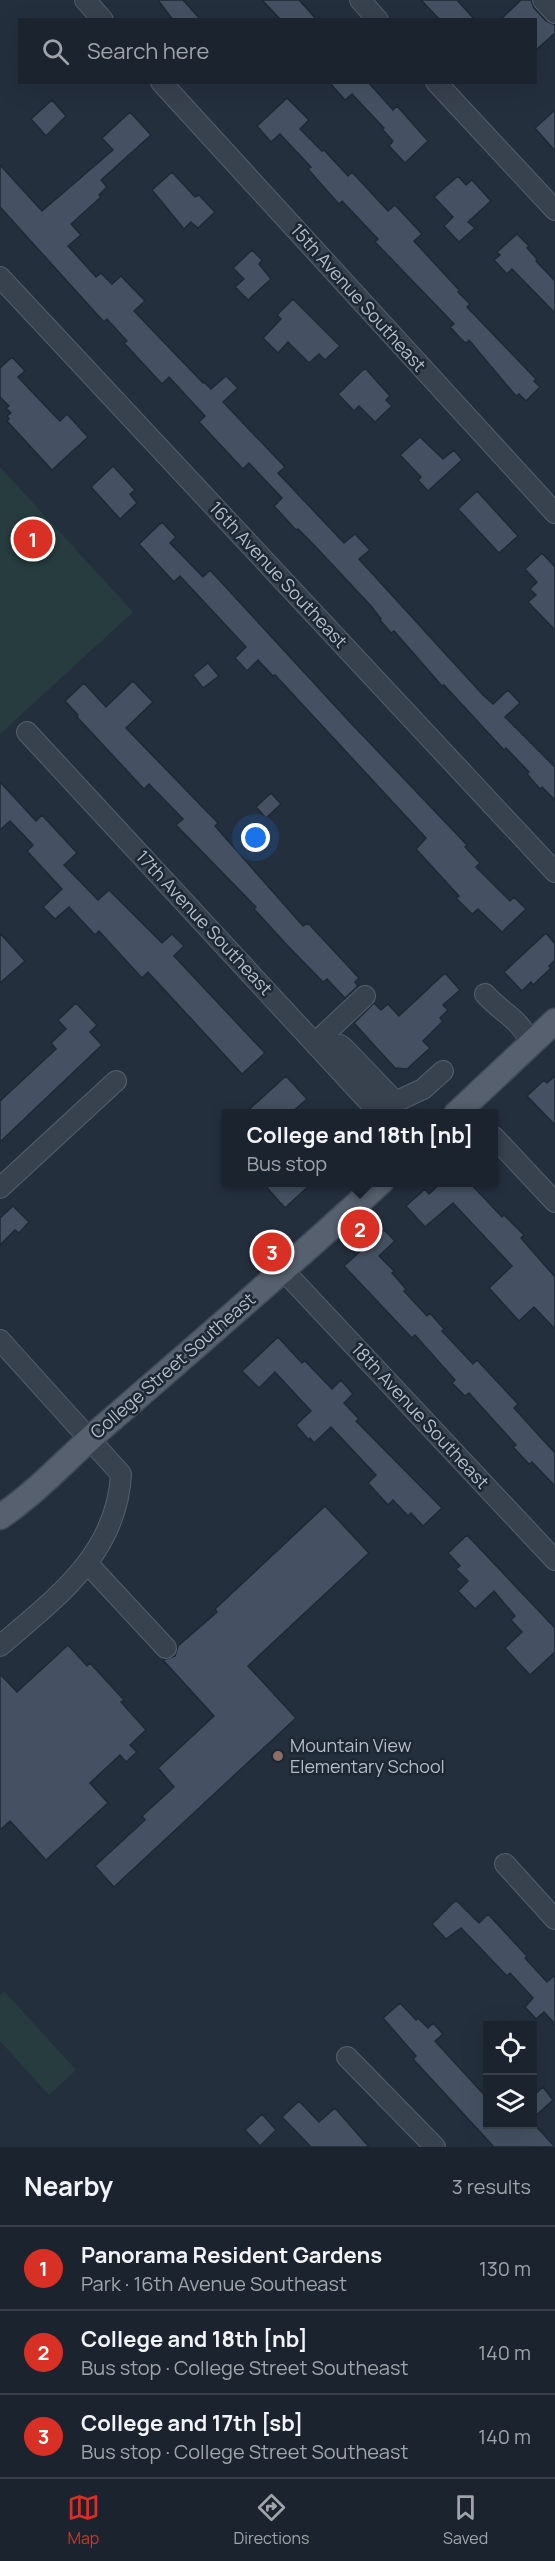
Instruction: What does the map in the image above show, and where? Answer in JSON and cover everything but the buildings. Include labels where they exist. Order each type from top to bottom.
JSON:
[{"type":"main road","points":[[466,1109],[555,1021]]},
{"type":"main road","name":"College Street Southeast","points":[[0,1517],[20,1504],[89,1438],[284,1271],[376,1187]]},
{"type":"main road","name":"College Street Southeast","points":[[0,1533],[20,1504]]},
{"type":"street","points":[[86,0],[101,18]]},
{"type":"street","points":[[360,0],[376,18]]},
{"type":"street","points":[[543,0],[555,13]]},
{"type":"street","name":"15th Avenue Southeast","points":[[163,84],[555,513]]},
{"type":"street","points":[[438,84],[555,210]]},
{"type":"street","name":"16th Avenue Southeast","points":[[0,277],[555,872]]},
{"type":"street","name":"17th Avenue Southeast","points":[[27,732],[320,1049],[384,1109]]},
{"type":"street","points":[[485,994],[500,1010],[513,1016],[523,1027],[531,1043]]},
{"type":"street","points":[[320,1049],[365,996]]},
{"type":"street","points":[[387,1109],[423,1089],[443,1071]]},
{"type":"street","points":[[0,1188],[116,1082]]},
{"type":"street","points":[[498,1141],[555,1202]]},
{"type":"street","name":"18th Avenue Southeast","points":[[284,1271],[555,1560]]},
{"type":"street","points":[[0,1340],[121,1474],[120,1492],[110,1526],[88,1564],[43,1610],[0,1646]]},
{"type":"street","points":[[88,1564],[166,1648]]},
{"type":"street","points":[[505,1864],[555,1918]]},
{"type":"street","points":[[347,2057],[435,2147]]},
{"type":"green space","points":[[0,467],[133,612],[0,734]]},
{"type":"green space","points":[[4,1991],[76,2070],[49,2095],[0,2041],[0,1995]]},
{"type":"place","name":"Panorama Resident Gardens","points":[[33,539]]},
{"type":"place","name":"College and 18th [nb]","points":[[360,1229]]},
{"type":"place","name":"College and 17th [sb]","points":[[272,1252]]},
{"type":"place","name":"Mountain View Elementary School","points":[[278,1756]]}]
